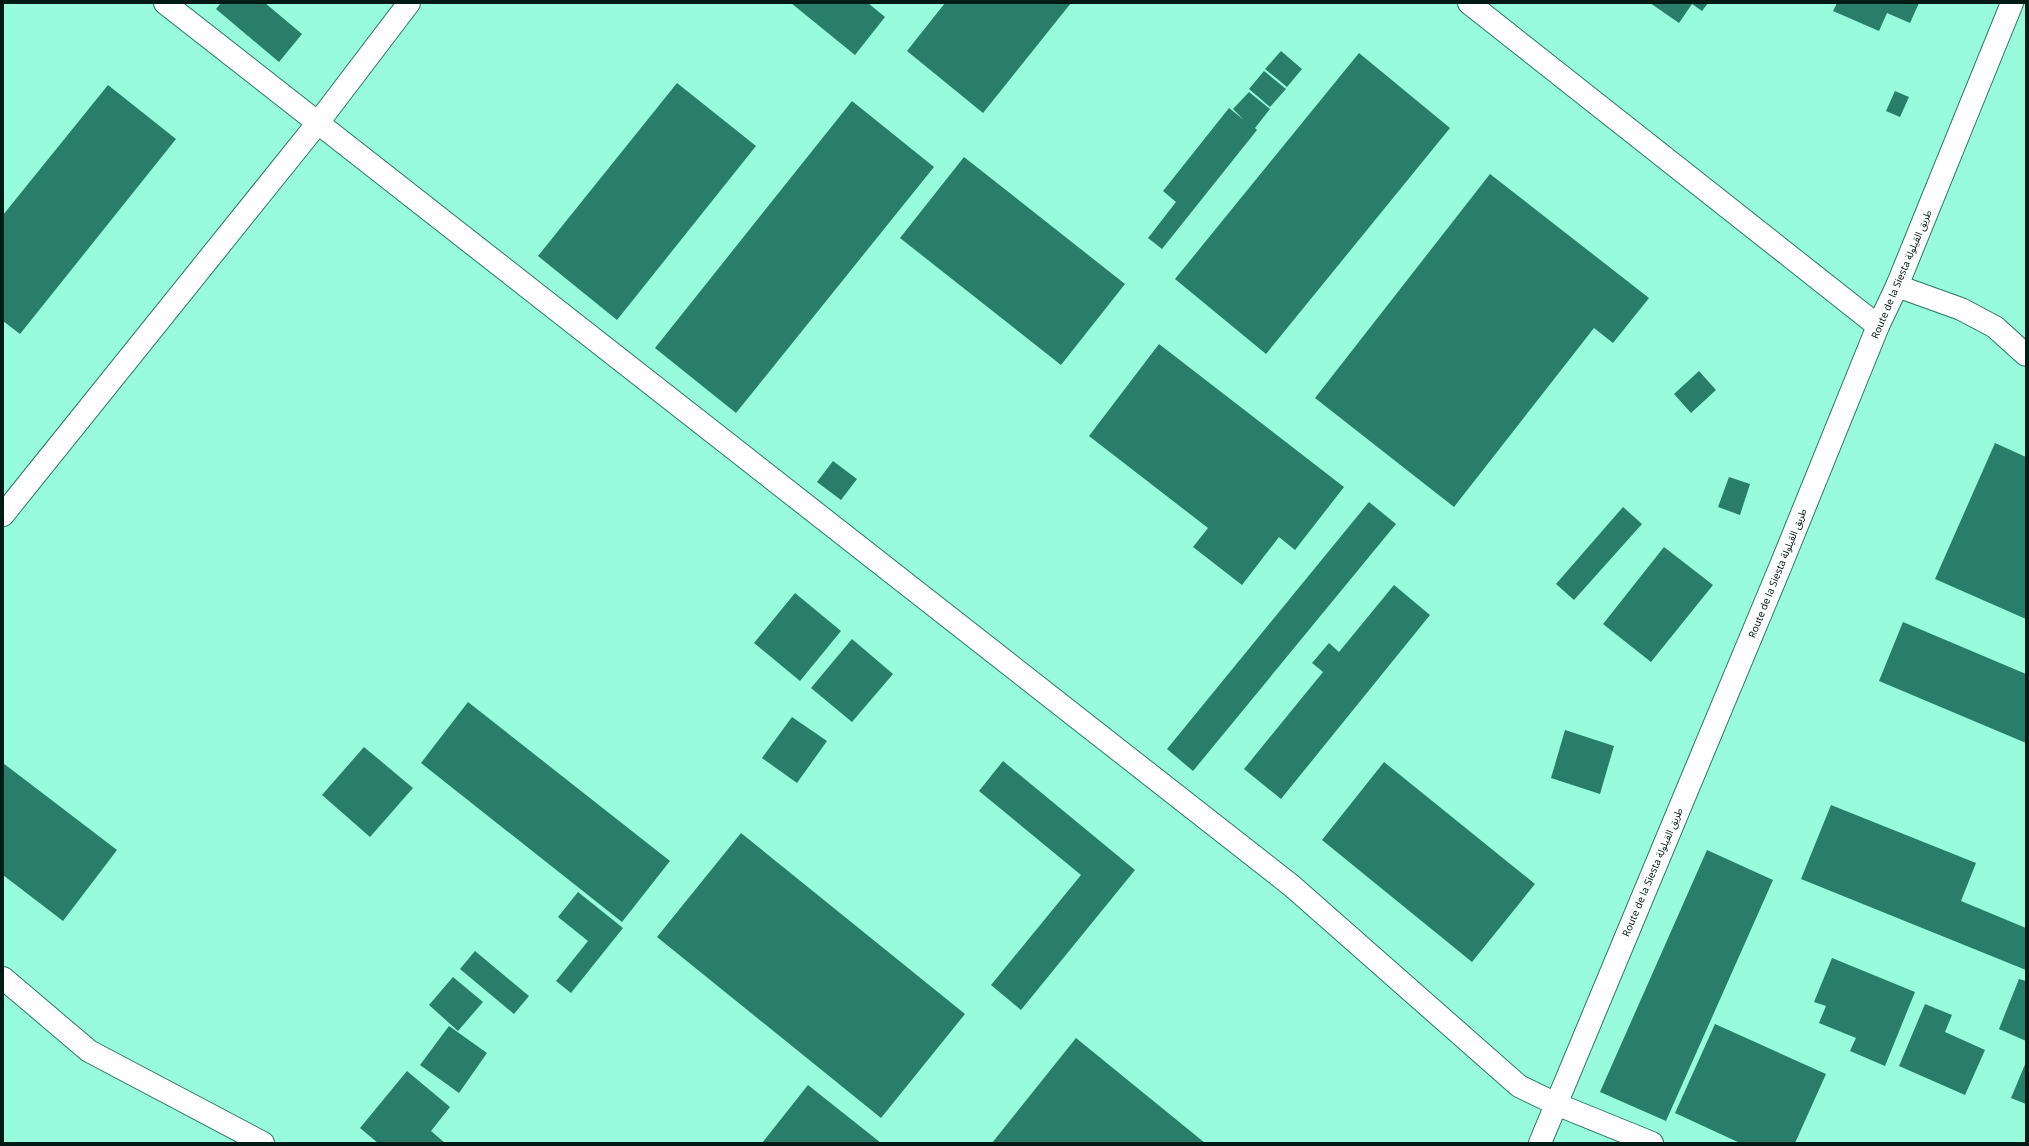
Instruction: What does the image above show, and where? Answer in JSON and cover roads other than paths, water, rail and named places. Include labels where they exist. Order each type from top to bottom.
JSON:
[{"type":"street","points":[[165,3],[317,124],[1292,886],[1519,1086],[1556,1104],[1652,1143]]},
{"type":"street","points":[[3,515],[317,124],[409,3]]},
{"type":"street","points":[[1469,3],[1878,326]]},
{"type":"street","name":"Route de la Siesta طريق القيلولة","points":[[1540,1143],[1781,565],[1878,326],[1897,286],[2012,3]]},
{"type":"street","points":[[1897,286],[1961,309],[1995,327],[2026,355]]},
{"type":"street","points":[[3,978],[89,1051],[264,1143]]}]
